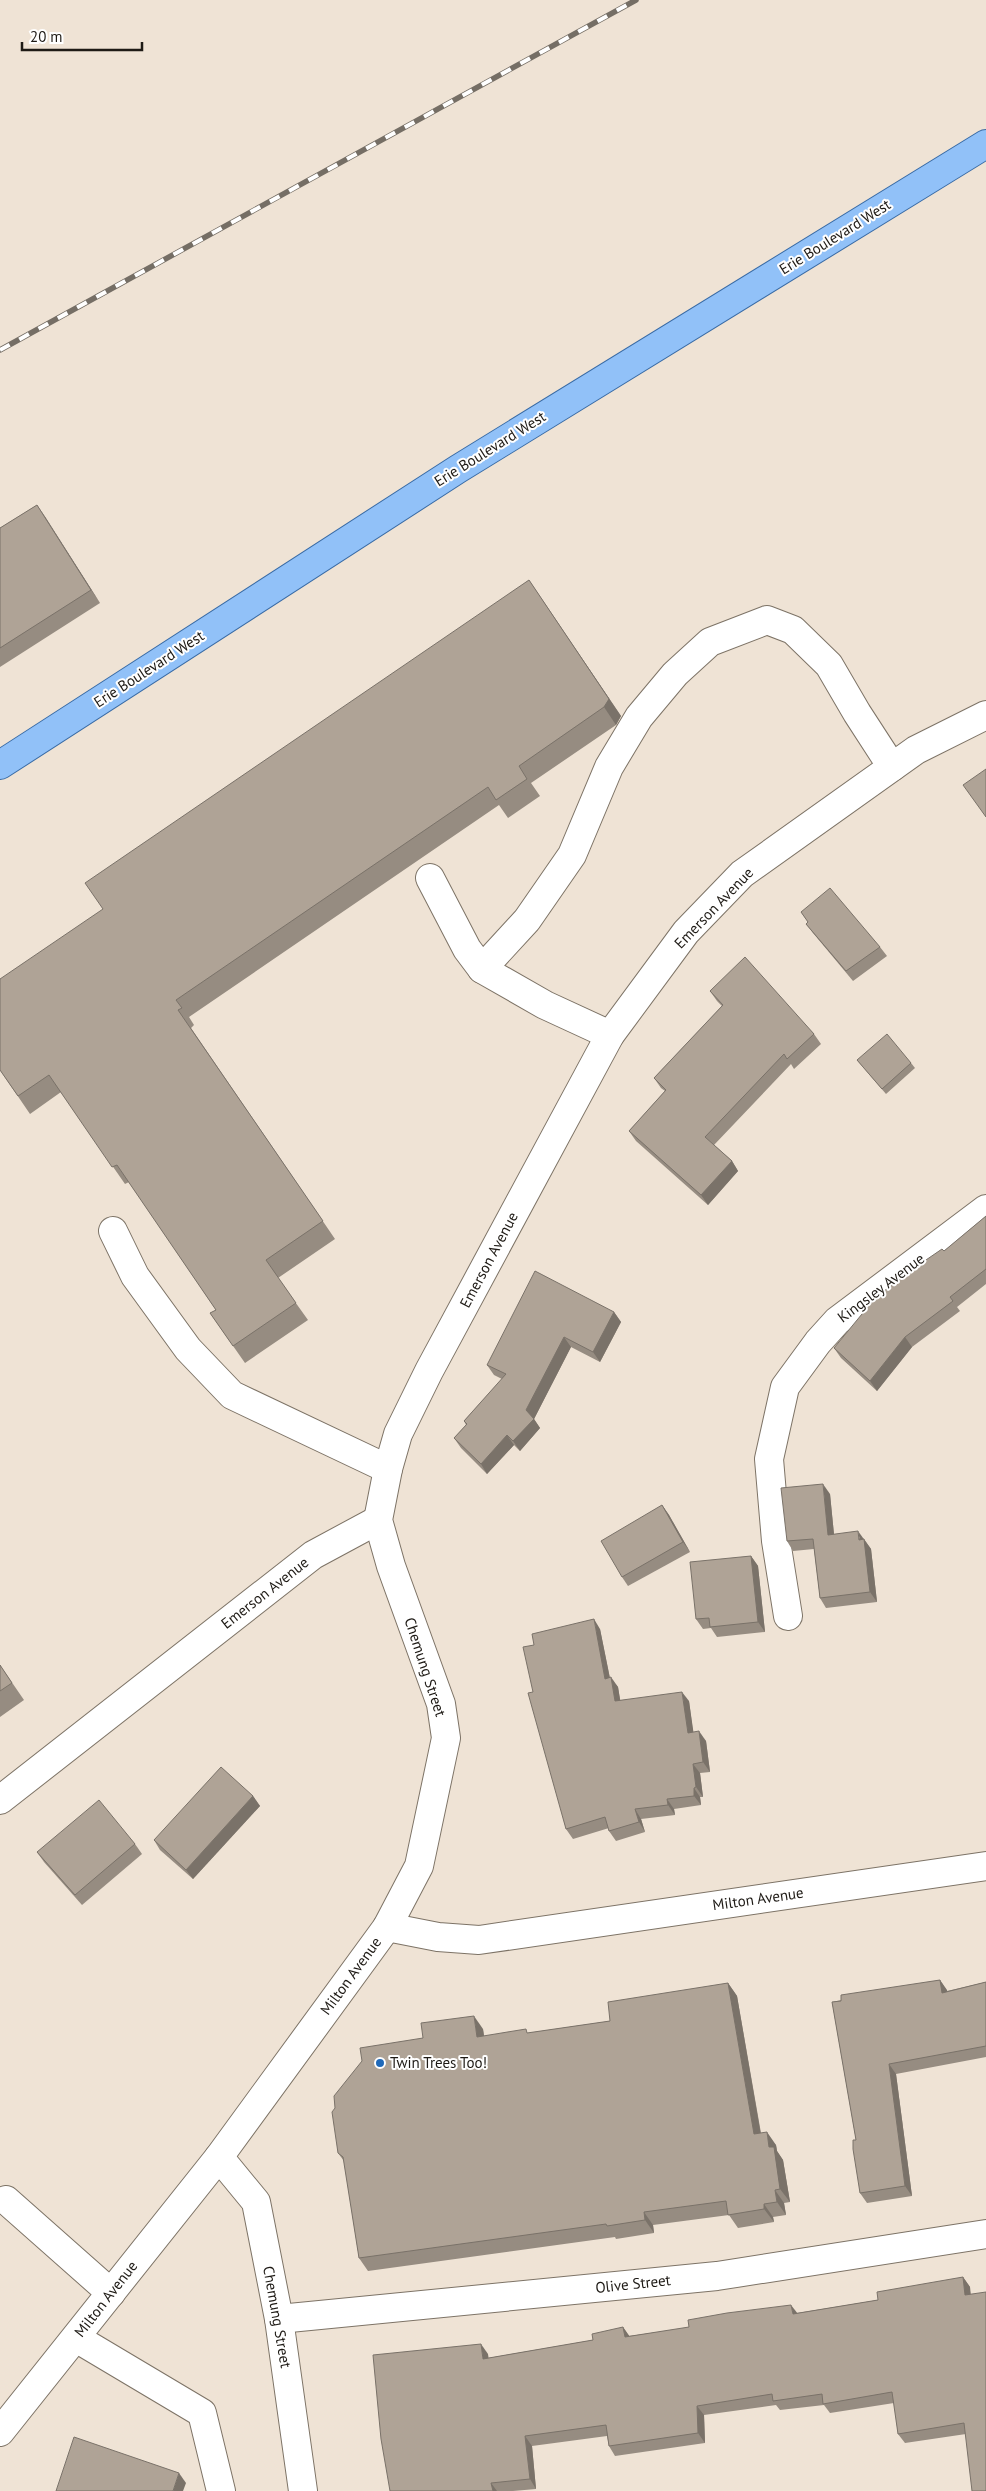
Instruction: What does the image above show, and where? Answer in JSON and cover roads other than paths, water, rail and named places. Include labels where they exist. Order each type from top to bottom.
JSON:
[{"type":"main road","name":"Erie Boulevard West","points":[[0,765],[458,469],[986,144]]},
{"type":"street","points":[[482,969],[526,920],[572,855],[609,767],[639,717],[675,674],[710,642],[767,620],[793,630],[829,665],[892,767]]},
{"type":"street","name":"Emerson Avenue","points":[[0,1800],[313,1555],[378,1520],[388,1469],[398,1434],[429,1371],[610,1035],[686,932],[742,874],[916,750],[986,715]]},
{"type":"street","points":[[430,878],[467,949],[482,969],[545,1005],[610,1035]]},
{"type":"street","name":"Kingsley Avenue","points":[[788,1616],[776,1541],[769,1458],[785,1387],[818,1342],[837,1321],[986,1209]]},
{"type":"street","points":[[113,1231],[135,1276],[188,1349],[232,1395],[262,1411],[388,1469]]},
{"type":"street","name":"Chemung Street","points":[[378,1520],[391,1566],[441,1704],[446,1738],[419,1866],[387,1927]]},
{"type":"street","name":"Milton Avenue","points":[[0,2432],[219,2157],[387,1927],[438,1937],[479,1940],[986,1866]]},
{"type":"street","name":"Chemung Street","points":[[219,2157],[256,2202],[279,2319],[303,2491]]},
{"type":"street","points":[[6,2200],[111,2293]]},
{"type":"street","name":"Olive Street","points":[[279,2319],[717,2276],[986,2234]]},
{"type":"street","points":[[76,2338],[202,2413],[221,2491]]},
{"type":"railway","points":[[0,350],[636,0]]},
{"type":"place","name":"Twin Trees Too!","points":[[380,2063]]}]
